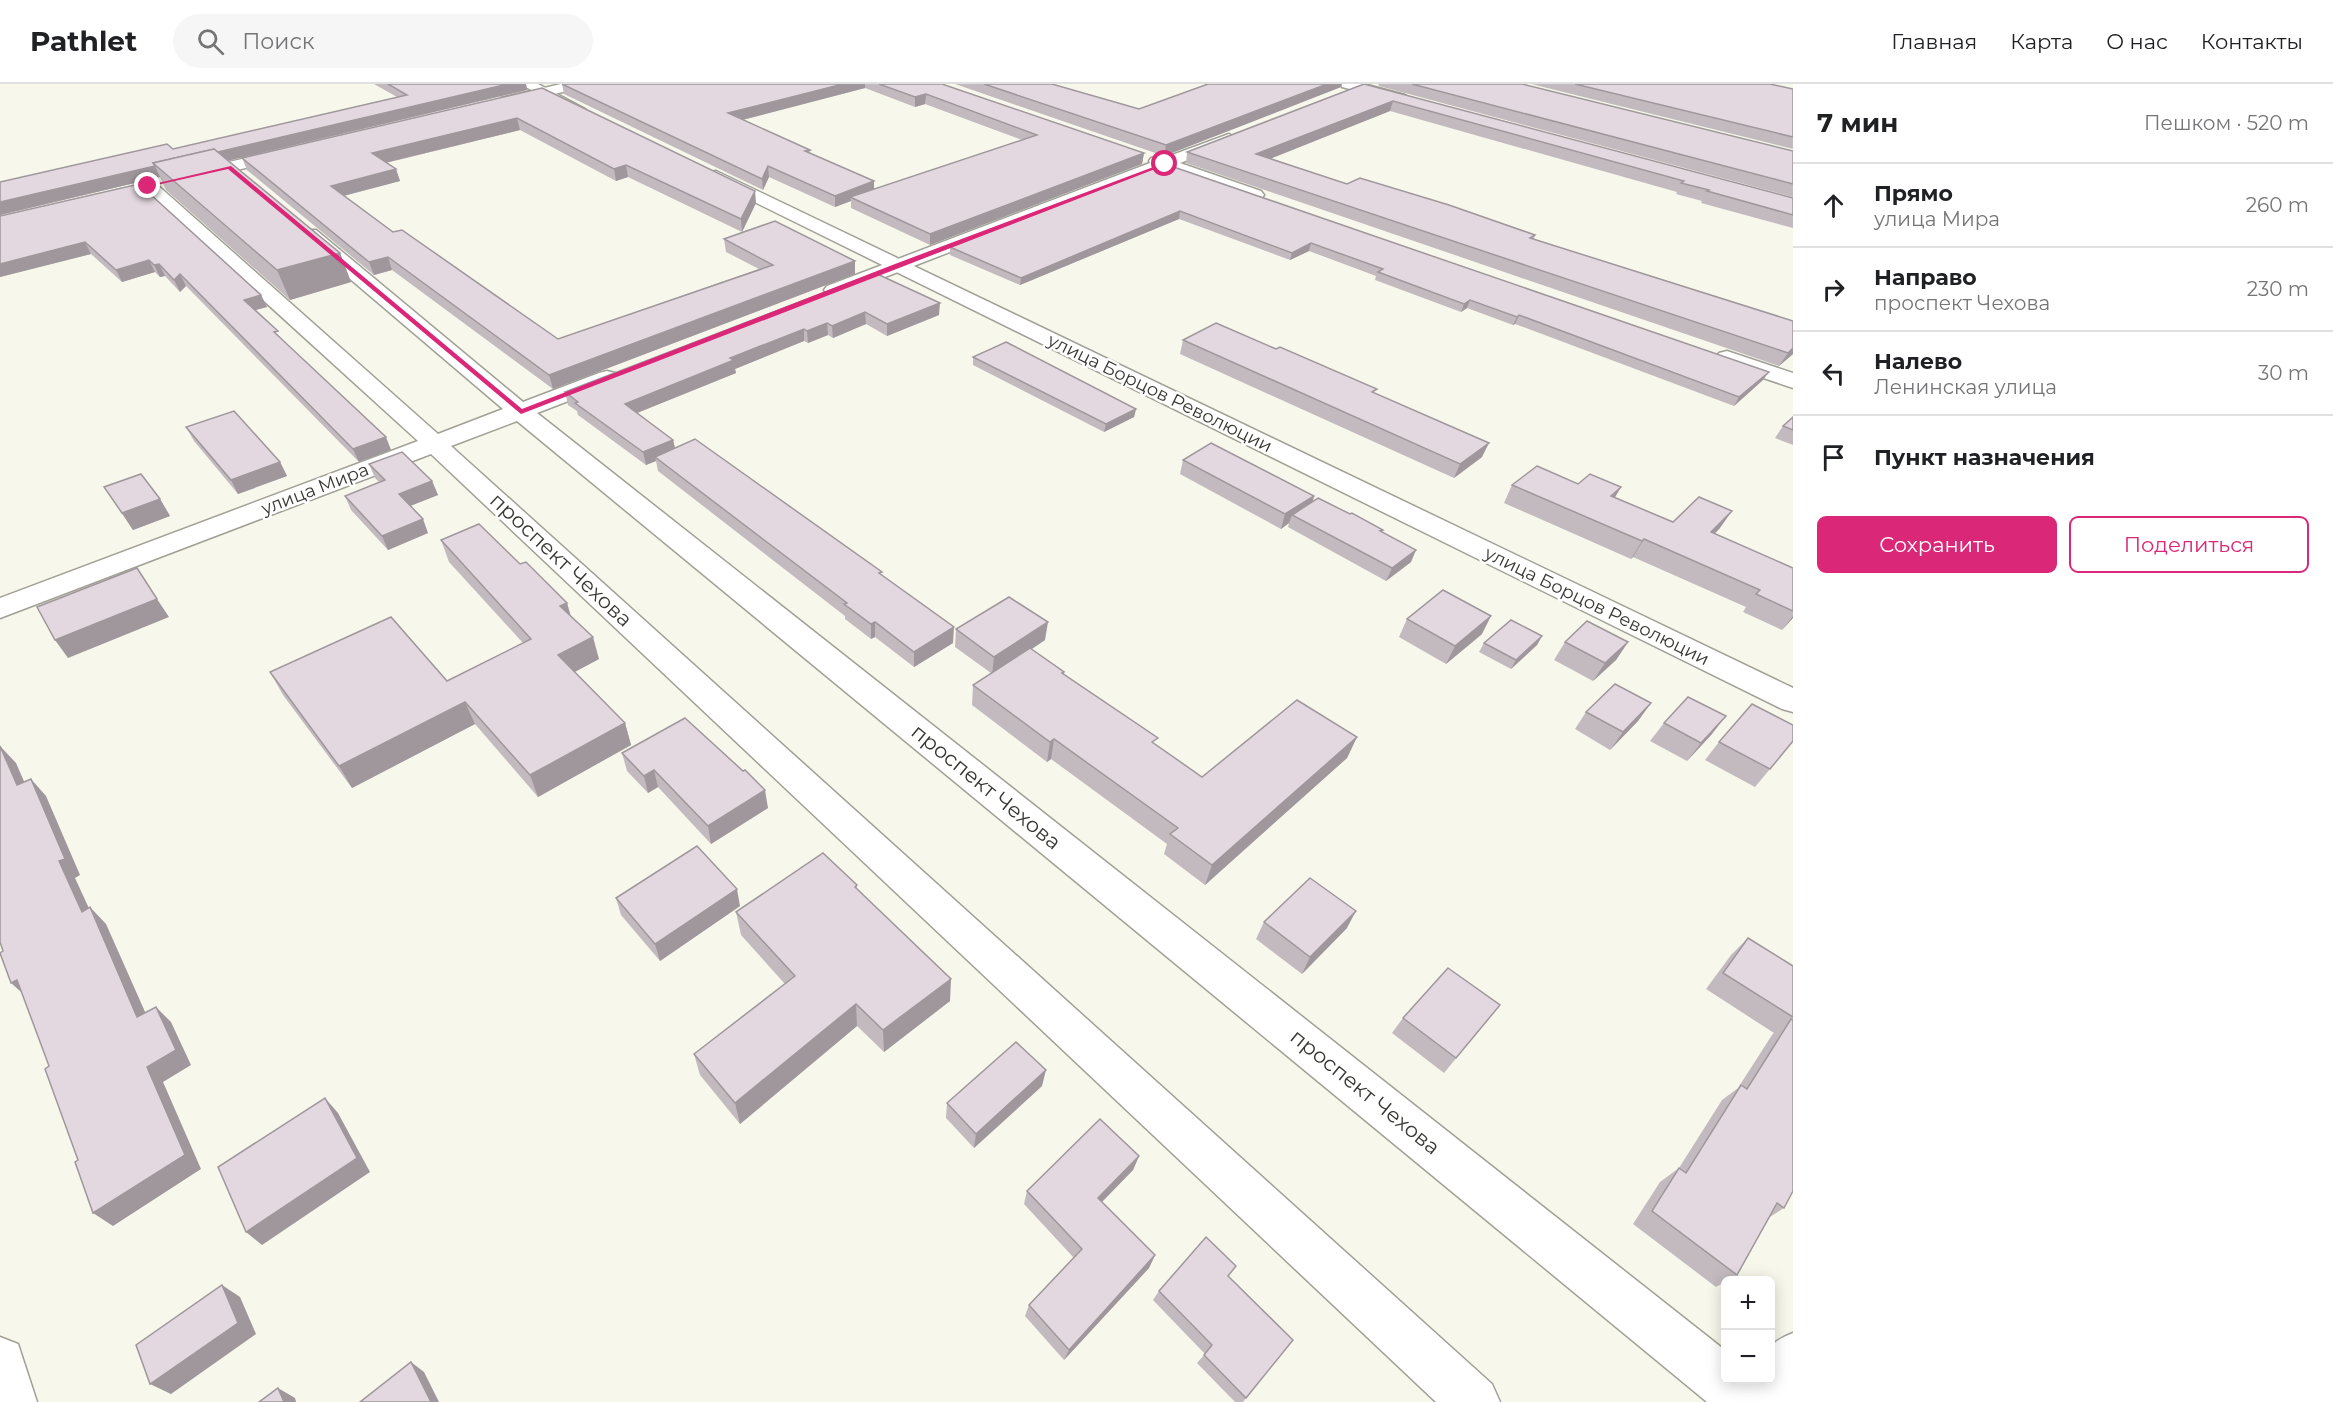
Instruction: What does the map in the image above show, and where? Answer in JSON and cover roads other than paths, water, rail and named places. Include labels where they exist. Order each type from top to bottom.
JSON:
[{"type":"street","points":[[486,106],[536,88],[580,84]]},
{"type":"street","points":[[536,88],[598,118]]},
{"type":"street","points":[[1354,88],[1418,103]]},
{"type":"street","points":[[809,300],[1241,134]]},
{"type":"street","points":[[229,167],[299,151]]},
{"type":"street","points":[[1132,153],[1277,203]]},
{"type":"street","name":"улица Борцов Революции","points":[[694,166],[1793,701]]},
{"type":"street","points":[[229,167],[247,182]]},
{"type":"street","name":"проспект Чехова","points":[[229,167],[142,187],[434,443],[1474,1402]]},
{"type":"street","name":"проспект Чехова","points":[[292,220],[521,412],[1748,1402]]},
{"type":"street","points":[[1714,354],[1793,381]]},
{"type":"street","name":"улица Мира","points":[[0,609],[632,369]]},
{"type":"street","points":[[1770,1402],[1793,1358]]},
{"type":"street","points":[[0,1362],[11,1402]]}]
